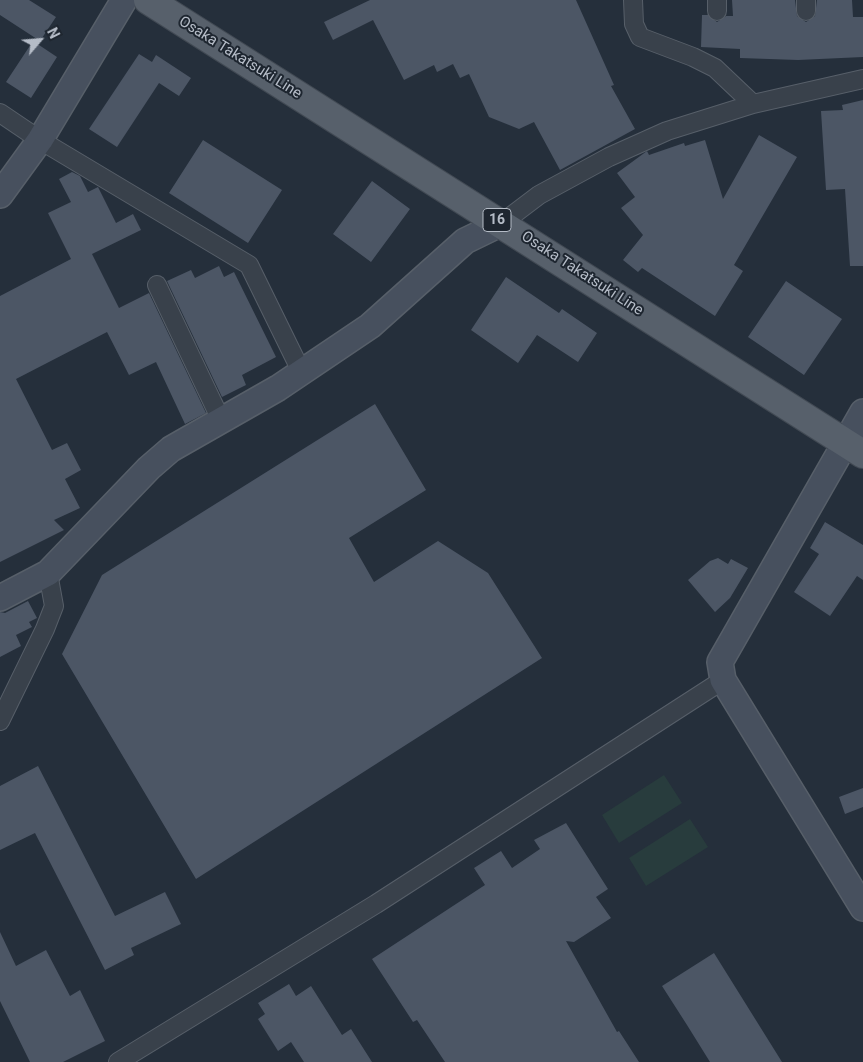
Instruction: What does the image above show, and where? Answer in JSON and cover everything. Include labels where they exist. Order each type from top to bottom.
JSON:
[{"type":"main road","name":"Osaka Takatsuki Line","points":[[148,0],[854,448]]},
{"type":"street","points":[[0,196],[40,140],[124,0]]},
{"type":"street","points":[[633,0],[634,24],[640,37],[693,57],[715,68],[753,104]]},
{"type":"street","points":[[0,598],[48,573],[149,468],[171,448],[278,388],[370,326],[465,241],[502,223],[539,195],[609,157],[668,132],[753,104],[863,80]]},
{"type":"street","points":[[0,113],[40,140],[249,265],[301,371]]},
{"type":"street","points":[[157,285],[221,420]]},
{"type":"street","points":[[862,905],[723,680],[720,662],[854,448],[863,412]]},
{"type":"street","points":[[0,720],[45,629],[54,606],[48,573]]},
{"type":"street","points":[[118,1062],[376,904],[723,680]]},
{"type":"green space","points":[[664,775],[682,803],[619,843],[602,815]]},
{"type":"green space","points":[[690,819],[708,847],[646,886],[629,858]]},
{"type":"building","points":[[0,0],[29,0],[56,17],[40,41],[0,15]]},
{"type":"building","points":[[370,0],[576,0],[614,85],[611,86],[635,129],[560,170],[534,122],[519,129],[489,117],[469,74],[460,78],[453,64],[437,72],[434,65],[404,80],[373,20],[333,40],[324,22]]},
{"type":"building","points":[[732,0],[795,0],[797,16],[806,22],[815,16],[817,0],[852,0],[853,17],[863,17],[863,57],[798,60],[740,58],[740,49],[701,47],[702,15],[708,15],[717,22],[726,16],[733,16]]},
{"type":"building","points":[[33,41],[57,57],[31,98],[6,82]]},
{"type":"building","points":[[139,54],[152,62],[156,55],[191,78],[179,96],[159,83],[117,147],[89,129]]},
{"type":"building","points":[[863,100],[863,266],[850,266],[845,189],[826,190],[821,111],[843,110],[842,105]]},
{"type":"building","points":[[759,135],[797,157],[734,265],[743,271],[715,316],[642,268],[638,272],[623,260],[643,235],[621,208],[635,197],[617,173],[647,151],[649,155],[684,143],[685,146],[705,140],[723,199]]},
{"type":"building","points":[[203,140],[282,190],[248,243],[169,193]]},
{"type":"building","points":[[72,172],[80,176],[88,192],[98,187],[116,223],[133,214],[141,230],[92,254],[119,308],[149,293],[206,413],[185,424],[156,362],[129,375],[107,332],[16,379],[52,450],[67,443],[81,470],[65,479],[80,508],[54,520],[64,530],[0,562],[0,296],[71,259],[48,213],[71,202],[59,179]]},
{"type":"building","points":[[372,181],[410,209],[371,262],[333,234]]},
{"type":"building","points":[[219,266],[224,277],[234,272],[276,357],[242,375],[246,385],[222,397],[167,281],[191,270],[195,278]]},
{"type":"building","points":[[506,277],[559,313],[562,309],[597,333],[578,362],[537,335],[518,363],[471,330]]},
{"type":"building","points":[[786,281],[842,319],[804,375],[748,337]]},
{"type":"building","points":[[375,404],[426,490],[349,538],[374,582],[438,541],[488,573],[542,658],[196,879],[62,654],[102,575]]},
{"type":"building","points":[[825,522],[863,545],[863,580],[857,576],[830,616],[794,592],[819,554],[810,548]]},
{"type":"building","points":[[718,558],[728,564],[731,559],[748,568],[730,598],[715,612],[688,580],[710,561]]},
{"type":"building","points":[[28,601],[37,618],[29,622],[32,627],[16,635],[21,646],[0,657],[0,612],[5,613]]},
{"type":"building","points":[[38,766],[115,916],[165,892],[181,924],[131,948],[134,955],[105,970],[35,833],[0,850],[0,786]]},
{"type":"building","points":[[863,788],[863,807],[845,814],[839,797]]},
{"type":"building","points":[[566,823],[608,889],[596,897],[611,918],[574,942],[566,941],[617,1032],[619,1031],[639,1062],[445,1062],[417,1020],[413,1022],[372,959],[485,885],[474,868],[501,851],[512,868],[540,849],[534,840]]},
{"type":"building","points":[[0,932],[16,966],[46,950],[70,996],[80,990],[105,1041],[63,1062],[30,1062],[0,1001]]},
{"type":"building","points":[[714,953],[782,1062],[710,1062],[662,986]]},
{"type":"building","points":[[289,984],[296,996],[311,986],[342,1035],[351,1029],[372,1062],[304,1062],[291,1042],[278,1051],[258,1019],[265,1014],[258,1003]]}]
